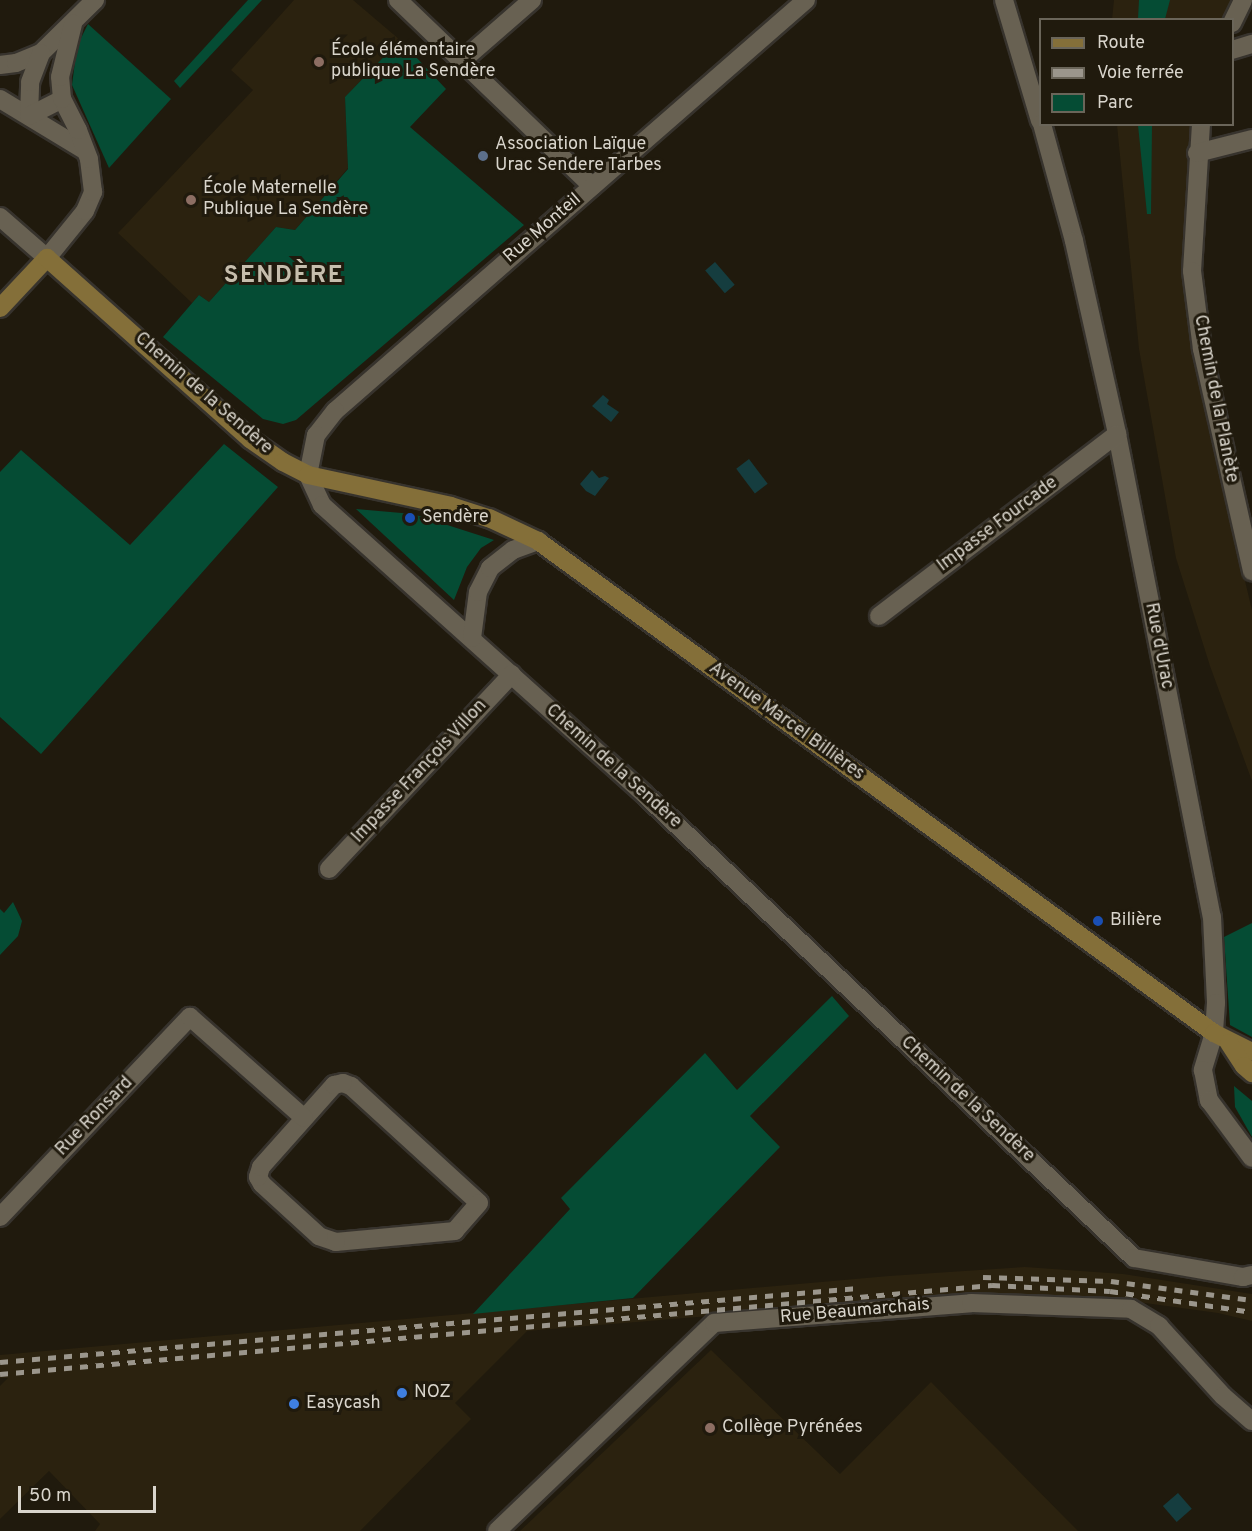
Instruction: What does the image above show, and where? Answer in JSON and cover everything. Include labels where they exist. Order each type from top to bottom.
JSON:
[{"type":"street","points":[[0,65],[16,63],[41,53],[95,0]]},
{"type":"street","points":[[398,0],[592,186]]},
{"type":"street","points":[[462,61],[532,0]]},
{"type":"street","name":"Rue Monteil","points":[[308,475],[316,435],[335,411],[806,0]]},
{"type":"street","name":"Rue d'Urac","points":[[1004,0],[1039,116]]},
{"type":"street","points":[[1234,21],[1243,0]]},
{"type":"street","points":[[0,308],[47,258],[85,211],[93,192],[92,170],[78,130],[62,99],[60,77],[73,24]]},
{"type":"street","points":[[1234,50],[1252,45]]},
{"type":"street","points":[[29,116],[30,82],[41,53]]},
{"type":"street","points":[[0,99],[84,150]]},
{"type":"street","points":[[29,116],[62,99]]},
{"type":"street","name":"Rue d'Urac","points":[[1042,126],[1074,241],[1117,434],[1212,917],[1216,1004],[1222,1038],[1203,1070],[1209,1100],[1252,1158]]},
{"type":"street","name":"Chemin de la Planète","points":[[1201,126],[1197,153],[1192,271],[1202,349],[1252,571]]},
{"type":"street","points":[[1197,153],[1252,139]]},
{"type":"street","name":"Chemin de la Sendère","points":[[0,218],[250,439],[282,462],[308,475],[322,505],[644,794],[1134,1258],[1247,1276]]},
{"type":"street","name":"Impasse Fourcade","points":[[879,616],[1117,434]]},
{"type":"street","name":"Avenue Marcel Billières","points":[[308,475],[451,506],[489,518],[538,541],[1222,1038],[1252,1052]]},
{"type":"street","points":[[472,639],[478,592],[490,568],[513,550],[538,541]]},
{"type":"street","name":"Impasse François Villon","points":[[329,868],[512,675]]},
{"type":"street","name":"Rue Ronsard","points":[[0,1217],[190,1017],[304,1118]]},
{"type":"street","name":"Avenue Marcel Billières","points":[[1222,1038],[1252,1073]]},
{"type":"street","points":[[343,1083],[351,1086],[479,1203],[454,1232],[336,1242],[319,1236],[262,1184],[258,1177],[261,1167],[304,1118],[334,1085],[343,1083]]},
{"type":"street","name":"Rue Beaumarchais","points":[[497,1531],[714,1323],[971,1303],[1131,1309],[1158,1326],[1223,1396],[1252,1421]]},
{"type":"shaded area","points":[[294,0],[353,0],[400,40],[345,97],[348,168],[295,230],[276,227],[209,302],[199,295],[192,303],[118,233],[253,90],[231,70]]},
{"type":"shaded area","points":[[1114,0],[1233,0],[1224,18],[1112,18]]},
{"type":"shaded area","points":[[1117,126],[1193,126],[1185,268],[1208,427],[1252,610],[1252,781],[1210,666],[1176,558],[1139,349]]},
{"type":"shaded area","points":[[1025,1267],[1123,1274],[1252,1294],[1252,1321],[1218,1313],[1123,1300],[974,1294],[527,1331],[455,1403],[471,1419],[360,1531],[95,1531],[100,1524],[49,1471],[0,1519],[0,1386],[8,1378],[0,1378],[0,1355],[889,1276]]},
{"type":"shaded area","name":"Collège Pyrénées","points":[[711,1350],[840,1474],[931,1382],[1078,1531],[520,1531]]},
{"type":"green space","points":[[248,0],[262,0],[180,88],[174,81]]},
{"type":"green space","points":[[1139,0],[1170,0],[1165,18],[1138,18]]},
{"type":"green space","points":[[88,24],[171,99],[109,168],[72,85],[77,46]]},
{"type":"green space","points":[[400,40],[446,89],[410,127],[524,225],[296,420],[283,424],[263,419],[163,337],[199,295],[209,302],[276,227],[295,230],[348,169],[345,97]]},
{"type":"green space","points":[[1138,126],[1152,126],[1151,214],[1147,214]]},
{"type":"green space","points":[[224,444],[278,487],[41,754],[0,717],[0,472],[21,450],[130,545]]},
{"type":"green space","points":[[356,509],[413,514],[494,540],[481,548],[467,567],[454,600]]},
{"type":"green space","points":[[13,902],[22,921],[18,936],[0,955],[0,909],[4,913]]},
{"type":"green space","points":[[1252,923],[1252,1037],[1230,1025],[1224,937]]},
{"type":"green space","points":[[832,996],[849,1016],[750,1116],[780,1147],[633,1298],[473,1314],[570,1209],[561,1198],[705,1053],[737,1090]]},
{"type":"green space","points":[[1234,1086],[1252,1101],[1252,1137],[1235,1107]]},
{"type":"water","points":[[715,262],[735,285],[725,293],[705,271]]},
{"type":"water","points":[[603,395],[609,400],[607,404],[619,412],[611,422],[592,406]]},
{"type":"water","points":[[749,459],[768,484],[755,493],[736,469]]},
{"type":"water","points":[[592,470],[599,478],[605,476],[609,478],[595,496],[580,484]]},
{"type":"water","points":[[1178,1493],[1192,1509],[1177,1522],[1163,1506]]},
{"type":"railway","points":[[983,1277],[1111,1281],[1252,1300]]},
{"type":"railway","points":[[0,1374],[992,1285],[1110,1291],[1252,1312]]},
{"type":"railway","points":[[0,1362],[858,1288]]},
{"type":"place","name":"École élémentaire publique La Sendère","points":[[319,62]]},
{"type":"place","name":"Association Laïque Urac Sendere Tarbes","points":[[483,156]]},
{"type":"place","name":"École Maternelle Publique La Sendère","points":[[191,200]]},
{"type":"place","name":"Sendère","points":[[410,518]]},
{"type":"place","name":"Bilière","points":[[1098,921]]},
{"type":"place","name":"NOZ","points":[[402,1393]]},
{"type":"place","name":"Easycash","points":[[294,1404]]},
{"type":"place","name":"Collège Pyrénées","points":[[710,1428]]},
{"type":"district","name":"SENDÈRE","points":[[284,277]]}]
